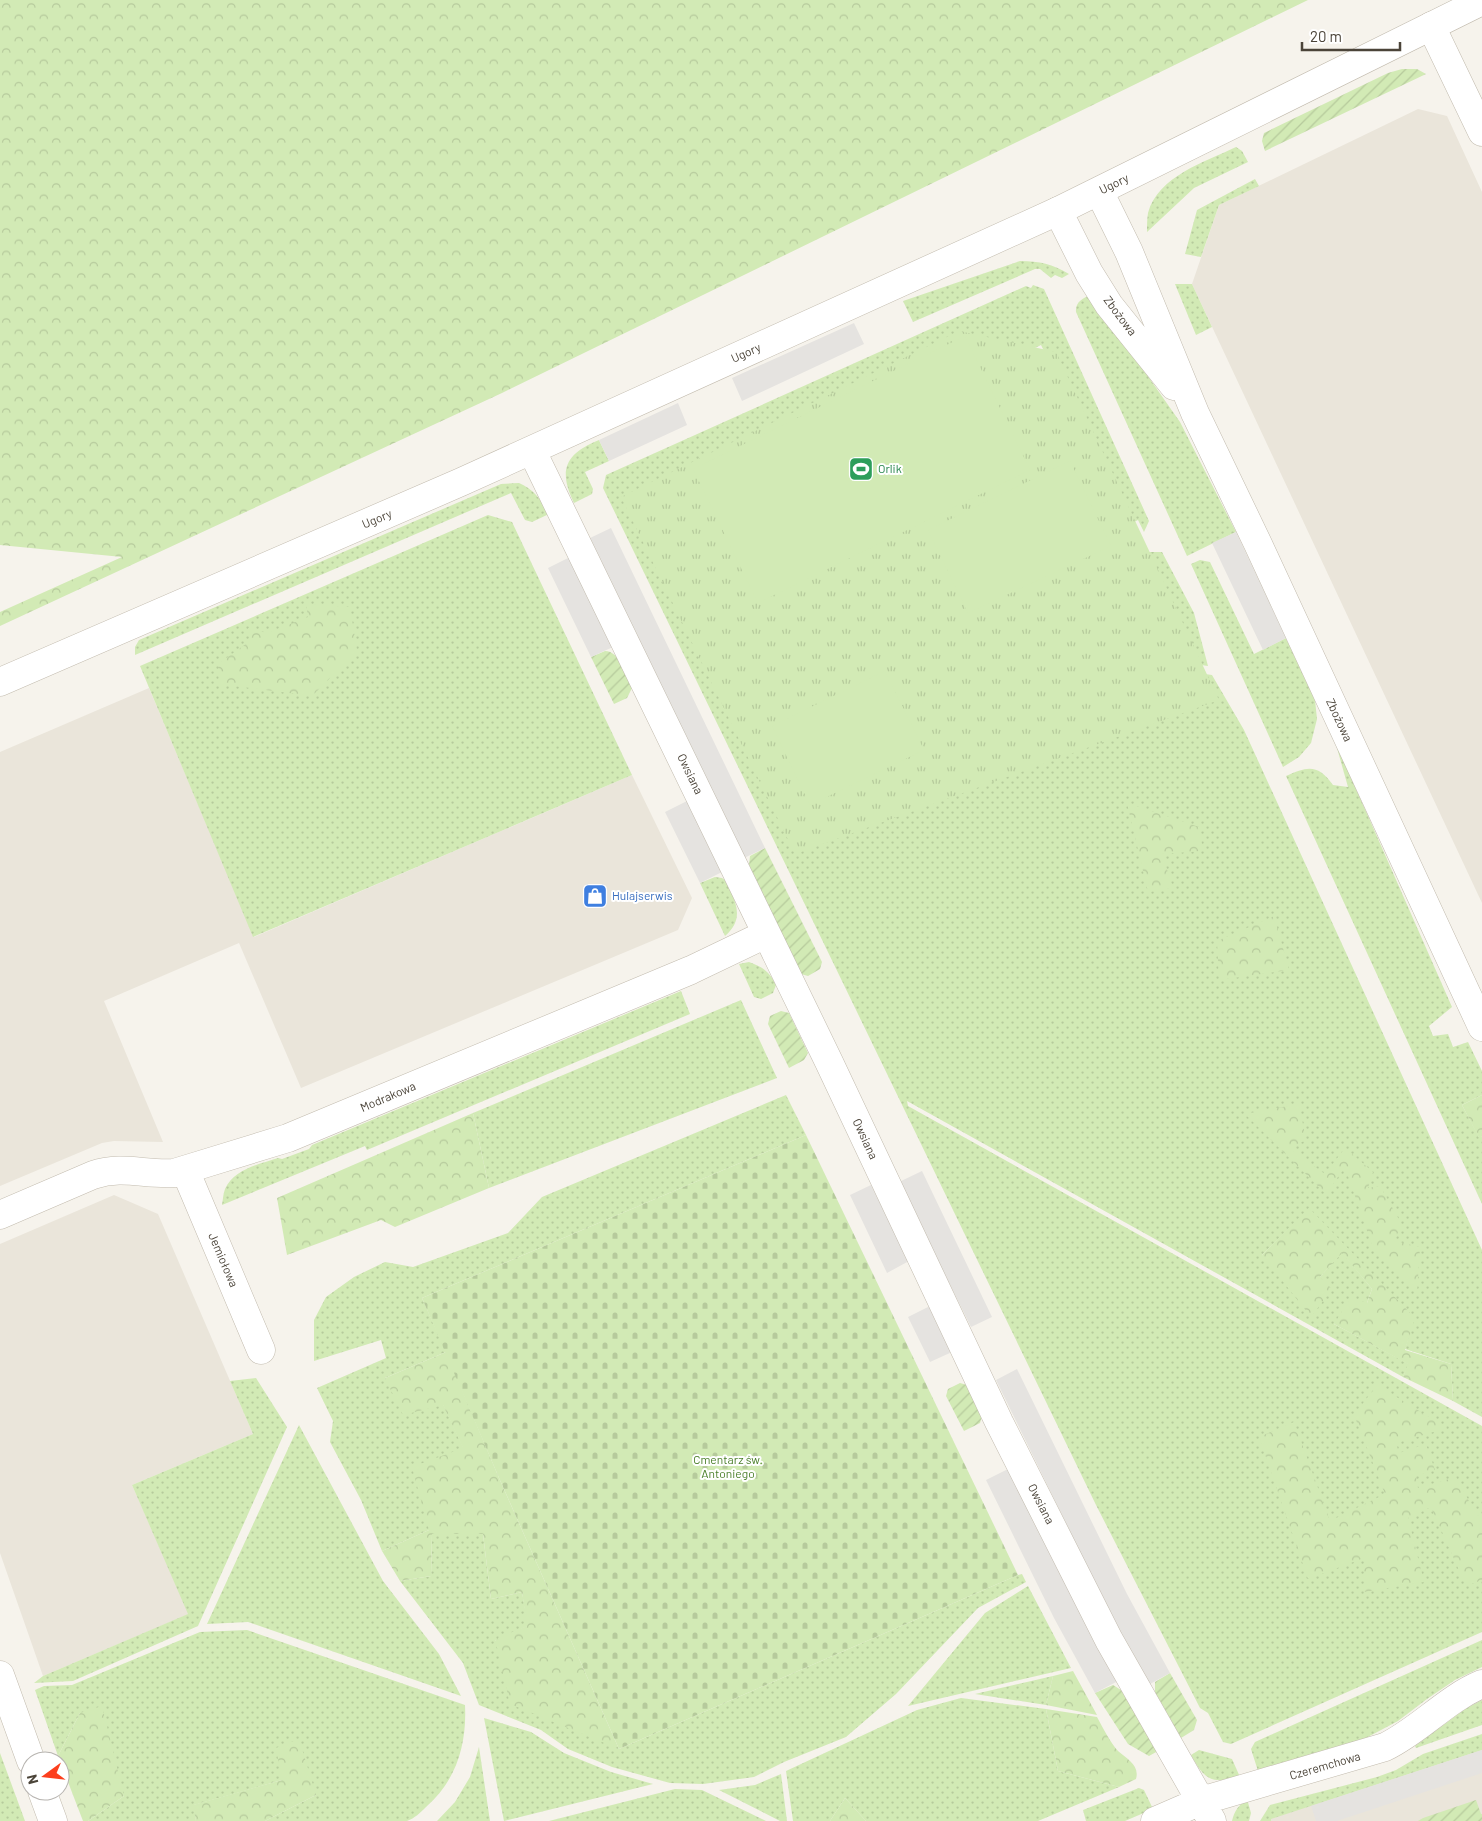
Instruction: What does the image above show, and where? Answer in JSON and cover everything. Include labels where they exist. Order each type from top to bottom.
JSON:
[{"type":"street","name":"Ugory","points":[[0,682],[532,451],[1058,211],[1482,1]]},
{"type":"street","points":[[1431,26],[1482,132]]},
{"type":"street","name":"Zbożowa","points":[[1099,191],[1129,252],[1195,413],[1258,544],[1482,1027]]},
{"type":"street","name":"Zbożowa","points":[[1058,211],[1089,272],[1109,305],[1195,413]]},
{"type":"street","name":"Owsiana","points":[[532,451],[829,1062],[999,1422],[1109,1640],[1207,1811]]},
{"type":"street","name":"Modrakowa","points":[[0,1215],[106,1171],[127,1170],[162,1173],[185,1170],[288,1138],[691,970],[766,934]]},
{"type":"street","name":"Jemiołowa","points":[[185,1170],[261,1350]]},
{"type":"street","name":"Czeremchowa","points":[[1155,1821],[1207,1811],[1385,1747],[1405,1736],[1456,1697],[1482,1684]]},
{"type":"street","points":[[2,1688],[27,1751]]},
{"type":"street","points":[[46,1801],[53,1821]]},
{"type":"shaded area","points":[[1418,109],[1447,116],[1482,192],[1482,903],[1192,284],[1219,205]]},
{"type":"shaded area","points":[[854,323],[864,344],[742,401],[732,378]]},
{"type":"shaded area","points":[[678,403],[687,425],[609,461],[599,440]]},
{"type":"shaded area","points":[[611,528],[765,848],[744,858],[590,538]]},
{"type":"shaded area","points":[[1236,532],[1286,638],[1263,650],[1212,543]]},
{"type":"shaded area","points":[[570,557],[613,647],[591,657],[548,568]]},
{"type":"shaded area","points":[[149,688],[254,937],[632,775],[692,898],[678,930],[301,1088],[239,943],[104,1001],[163,1142],[114,1141],[102,1143],[0,1186],[0,752]]},
{"type":"shaded area","points":[[687,801],[722,872],[700,883],[665,812]]},
{"type":"shaded area","points":[[922,1171],[992,1317],[971,1327],[899,1182]]},
{"type":"shaded area","points":[[871,1185],[909,1261],[887,1273],[850,1195]]},
{"type":"shaded area","points":[[114,1195],[158,1214],[253,1434],[132,1485],[189,1614],[43,1676],[0,1553],[0,1244]]},
{"type":"shaded area","points":[[930,1306],[952,1352],[930,1362],[908,1317]]},
{"type":"shaded area","points":[[1017,1369],[1127,1594],[1170,1673],[1150,1684],[1109,1611],[996,1380]]},
{"type":"shaded area","points":[[1010,1468],[1118,1681],[1095,1693],[1054,1618],[986,1480]]},
{"type":"shaded area","points":[[1482,1746],[1482,1821],[1266,1821],[1264,1818]]},
{"type":"shaded area","points":[[1482,1750],[1482,1773],[1337,1821],[1316,1821],[1311,1806]]},
{"type":"green space","points":[[0,0],[1308,0],[502,393],[0,626],[0,612],[122,557],[0,545]]},
{"type":"green space","points":[[1402,69],[1417,69],[1426,74],[1265,151],[1262,141],[1264,133],[1388,73]]},
{"type":"green space","points":[[1236,147],[1242,151],[1248,162],[1194,188],[1147,232],[1148,213],[1153,200],[1162,189],[1184,172]]},
{"type":"green space","points":[[1255,179],[1259,186],[1219,205],[1201,257],[1185,254],[1197,210]]},
{"type":"green space","points":[[1020,261],[1046,264],[1069,274],[1062,278],[1055,275],[1051,278],[1040,269],[1035,269],[913,322],[903,301]]},
{"type":"green space","points":[[1175,284],[1192,284],[1212,327],[1196,335]]},
{"type":"green space","points":[[1033,285],[1044,289],[1149,521],[1144,532],[1138,520],[1130,524],[1041,345],[983,374],[1145,552],[1162,552],[1194,613],[1208,666],[932,627],[926,634],[1212,675],[1244,730],[1482,1250],[1482,1417],[1453,1401],[1451,1364],[1405,1349],[1414,1318],[1309,1209],[1262,1255],[1320,1277],[1342,1252],[1372,1289],[1367,1303],[1334,1324],[1409,1364],[1403,1377],[907,1101],[908,1106],[1482,1426],[1482,1632],[1231,1744],[1223,1742],[1208,1713],[1200,1708],[1096,1505],[603,488],[606,475],[1026,286],[1031,288]]},
{"type":"green space","points":[[1091,295],[1180,422],[1236,532],[1187,556],[1076,312],[1078,303]]},
{"type":"green space","points":[[959,331],[1056,352],[1219,700],[795,854],[621,497]]},
{"type":"green space","name":"Orlik","points":[[965,336],[1030,470],[758,603],[693,469]]},
{"type":"green space","points":[[599,440],[609,461],[585,472],[593,489],[592,494],[574,503],[566,481],[568,464],[578,451]]},
{"type":"green space","points":[[1070,461],[1111,546],[968,613],[928,530]]},
{"type":"green space","points":[[519,483],[537,496],[549,514],[532,522],[525,520],[511,493],[135,655],[135,647],[139,640],[501,484]]},
{"type":"green space","points":[[488,515],[512,522],[632,775],[253,937],[140,666]]},
{"type":"green space","points":[[1200,560],[1210,562],[1254,654],[1286,638],[1315,700],[1317,719],[1311,743],[1299,757],[1283,767],[1191,564]]},
{"type":"green space","points":[[306,604],[350,607],[357,651],[312,696],[219,684],[218,664],[250,641],[248,628],[267,633],[308,617]]},
{"type":"green space","points":[[605,651],[615,655],[619,660],[632,688],[627,698],[614,704],[591,657]]},
{"type":"green space","points":[[885,671],[924,750],[810,805],[772,726]]},
{"type":"green space","points":[[1335,741],[1452,1007],[1429,1026],[1433,1036],[1448,1034],[1453,1047],[1468,1042],[1482,1071],[1482,1095],[1462,1105],[1479,1137],[1482,1136],[1482,1204],[1286,776],[1301,770],[1312,769],[1322,773],[1333,785],[1348,787]]},
{"type":"green space","points":[[1127,803],[1199,827],[1203,851],[1162,854],[1173,888],[1148,892]]},
{"type":"green space","points":[[765,848],[822,962],[820,969],[808,976],[801,974],[749,865],[750,856]]},
{"type":"green space","points":[[715,877],[725,880],[737,909],[735,922],[725,936],[700,883]]},
{"type":"green space","points":[[1274,916],[1289,970],[1219,980],[1217,941]]},
{"type":"green space","points":[[749,962],[769,973],[776,985],[773,993],[761,999],[754,997],[739,964]]},
{"type":"green space","points":[[681,991],[690,1014],[367,1150],[365,1146],[222,1205],[224,1191],[229,1182],[248,1168],[278,1158],[282,1159],[309,1149],[312,1145]]},
{"type":"green space","points":[[741,1000],[777,1078],[489,1188],[473,1113]]},
{"type":"green space","points":[[781,1011],[789,1013],[808,1053],[804,1060],[789,1068],[768,1024],[770,1016]]},
{"type":"green space","points":[[786,1095],[806,1135],[422,1298],[446,1352],[385,1378],[443,1404],[464,1449],[429,1530],[382,1551],[361,1500],[330,1442],[333,1421],[317,1388],[386,1358],[381,1340],[314,1361],[314,1320],[326,1297],[354,1277],[385,1262],[413,1267],[508,1233],[542,1197]]},
{"type":"green space","points":[[1482,1095],[1482,1136],[1479,1138],[1462,1105]]},
{"type":"green space","points":[[1299,1104],[1306,1140],[1289,1148],[1325,1174],[1345,1148],[1373,1172],[1368,1188],[1380,1186],[1401,1223],[1395,1241],[1420,1247],[1417,1293],[1374,1251],[1345,1167],[1326,1194],[1245,1114]]},
{"type":"green space","points":[[473,1113],[489,1188],[395,1227],[381,1220],[287,1255],[277,1198]]},
{"type":"green space","name":"Cmentarz św. Antoniego","points":[[806,1135],[1018,1575],[619,1749],[422,1298]]},
{"type":"green space","points":[[1309,1208],[1415,1318],[1405,1350],[1451,1364],[1453,1401],[1403,1377],[1408,1364],[1334,1324],[1351,1297],[1367,1303],[1372,1289],[1342,1253],[1320,1277],[1332,1289],[1311,1317],[1262,1255]]},
{"type":"green space","points":[[446,1352],[499,1478],[619,1749],[510,1704],[495,1639],[527,1626],[522,1592],[491,1599],[483,1534],[432,1534],[431,1576],[400,1581],[382,1551],[429,1530],[412,1467],[463,1448],[443,1405],[403,1415],[385,1378]]},
{"type":"green space","points":[[256,1378],[287,1427],[198,1626],[73,1681],[34,1683],[43,1676],[188,1614],[132,1485],[253,1434],[230,1381]]},
{"type":"green space","points":[[960,1383],[967,1385],[982,1416],[980,1423],[964,1431],[946,1396],[948,1389]]},
{"type":"green space","points":[[1377,1385],[1447,1428],[1396,1443],[1399,1453],[1426,1444],[1435,1470],[1416,1476],[1418,1488],[1456,1477],[1477,1516],[1482,1514],[1482,1580],[1466,1586],[1431,1507],[1408,1518],[1424,1582],[1364,1592],[1364,1558],[1308,1579],[1259,1437],[1294,1422],[1330,1521],[1385,1494],[1354,1415]]},
{"type":"green space","points":[[299,1425],[383,1581],[439,1654],[461,1696],[248,1622],[207,1624]]},
{"type":"green space","points":[[432,1534],[483,1534],[491,1599],[522,1592],[528,1626],[495,1640],[619,1749],[1018,1575],[1022,1574],[1026,1582],[978,1608],[896,1694],[846,1737],[784,1762],[754,1777],[703,1784],[670,1783],[612,1767],[568,1749],[541,1730],[479,1705],[463,1663],[400,1581],[431,1576]]},
{"type":"green space","points":[[1028,1586],[1071,1668],[908,1706],[985,1613]]},
{"type":"green space","points":[[247,1630],[465,1705],[464,1734],[458,1761],[445,1786],[417,1815],[407,1821],[265,1821],[316,1795],[282,1780],[194,1805],[196,1821],[88,1821],[124,1796],[80,1713],[61,1751],[56,1751],[35,1690],[44,1686],[72,1685],[200,1632]]},
{"type":"green space","points":[[1482,1640],[1482,1667],[1455,1680],[1398,1721],[1366,1738],[1258,1771],[1251,1749],[1255,1742]]},
{"type":"green space","points":[[1073,1671],[1097,1715],[1046,1705],[1053,1676]]},
{"type":"green space","points":[[1170,1673],[1197,1720],[1194,1730],[1181,1738],[1155,1692],[1155,1682]]},
{"type":"green space","points":[[1053,1676],[1046,1705],[975,1694]]},
{"type":"green space","points":[[1113,1685],[1121,1690],[1158,1751],[1149,1756],[1128,1744],[1095,1693]]},
{"type":"green space","points":[[961,1698],[1046,1709],[1058,1771],[1119,1787],[1038,1821],[866,1821],[845,1798],[830,1821],[793,1821],[786,1771],[917,1710]]},
{"type":"green space","points":[[1482,1700],[1482,1725],[1416,1748],[1415,1746],[1465,1709]]},
{"type":"green space","points":[[102,1706],[124,1796],[88,1821],[83,1821],[70,1787],[70,1751],[61,1751],[80,1713]]},
{"type":"green space","points":[[1046,1709],[1097,1717],[1118,1751],[1134,1766],[1137,1774],[1136,1779],[1119,1787],[1058,1771]]},
{"type":"green space","points":[[484,1718],[531,1732],[564,1753],[611,1772],[653,1784],[504,1821]]},
{"type":"green space","points":[[1482,1734],[1482,1750],[1271,1819],[1271,1821],[1260,1821],[1270,1805],[1377,1777],[1396,1770],[1423,1754]]},
{"type":"green space","points":[[299,1739],[316,1795],[265,1821],[196,1821],[193,1805],[282,1780],[276,1748]]},
{"type":"green space","points":[[479,1747],[490,1821],[437,1821],[455,1802],[470,1777]]},
{"type":"green space","points":[[1199,1750],[1232,1759],[1240,1777],[1216,1780],[1205,1775],[1191,1755]]},
{"type":"green space","points":[[0,1753],[25,1821],[0,1821]]},
{"type":"green space","points":[[781,1774],[787,1821],[780,1821],[719,1790],[755,1785]]},
{"type":"green space","points":[[1139,1788],[1144,1790],[1153,1809],[1125,1821],[1086,1821],[1083,1810]]},
{"type":"green space","points":[[675,1789],[702,1790],[766,1821],[549,1821]]},
{"type":"green space","points":[[845,1798],[866,1821],[830,1821]]},
{"type":"green space","points":[[1247,1799],[1251,1813],[1249,1821],[1232,1821],[1237,1809]]},
{"type":"green space","points":[[1476,1800],[1482,1814],[1482,1821],[1418,1821],[1423,1818]]},
{"type":"place","name":"Orlik","points":[[861,469]]},
{"type":"place","name":"Hulajserwis","points":[[595,896]]}]
